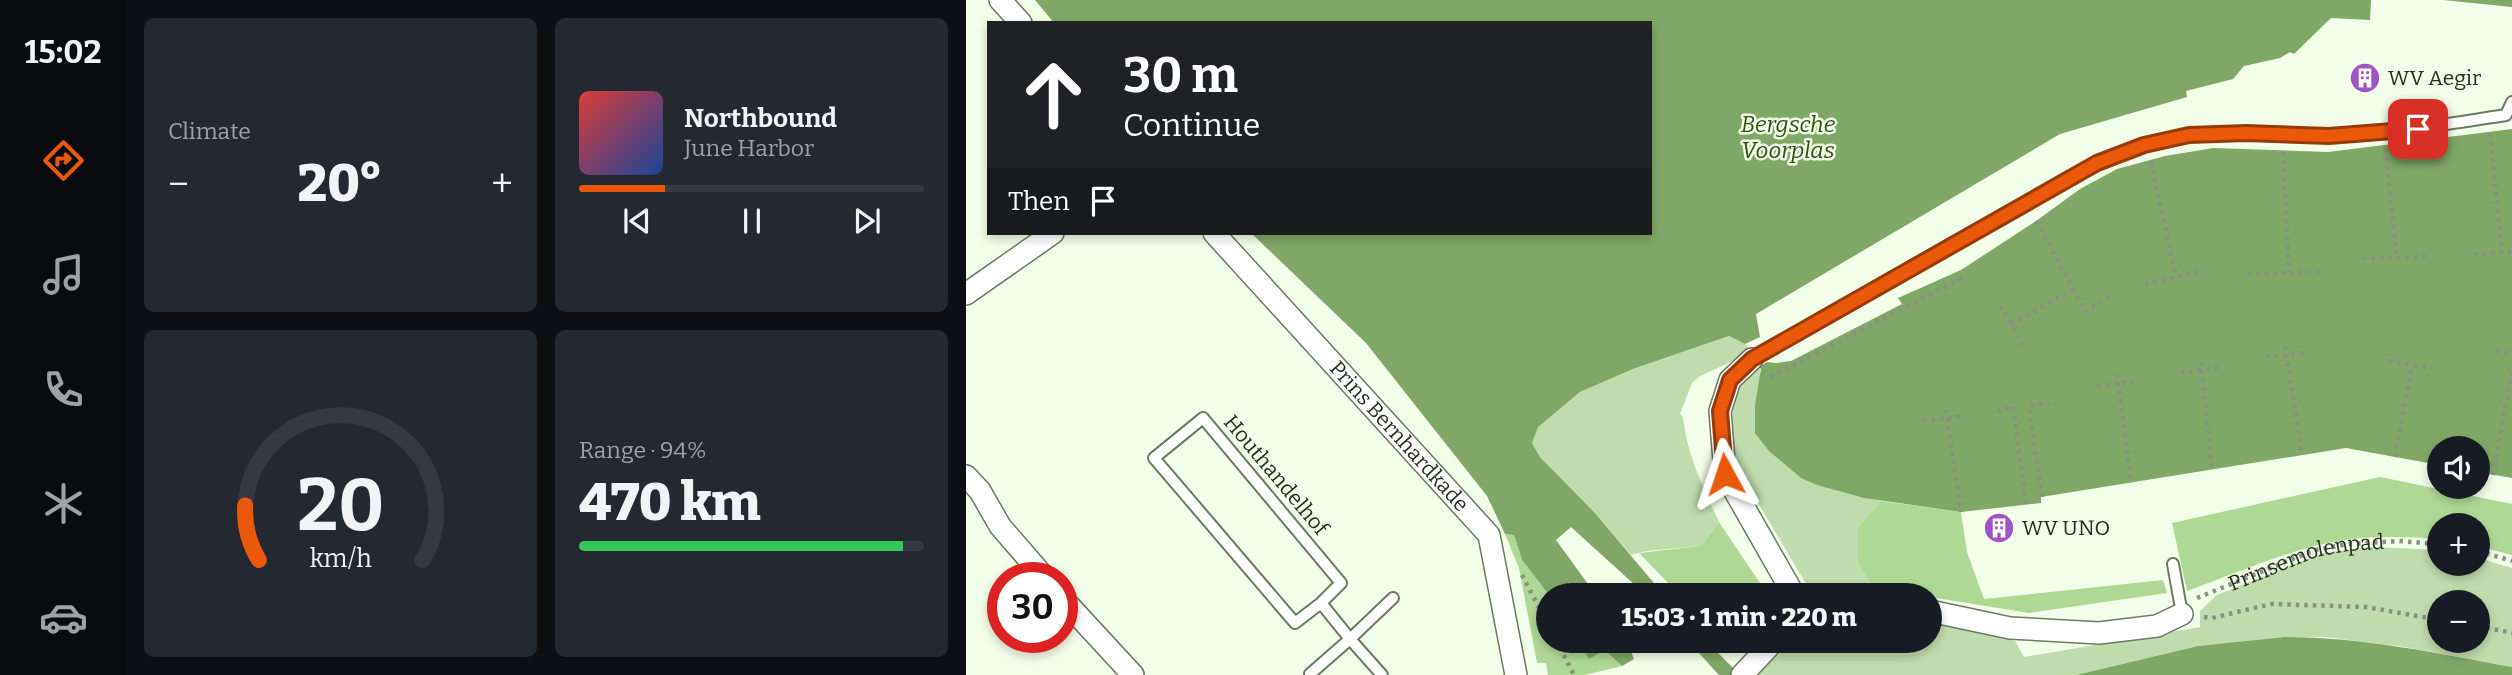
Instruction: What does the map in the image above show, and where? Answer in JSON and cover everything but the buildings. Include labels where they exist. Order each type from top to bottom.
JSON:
[{"type":"street","points":[[1000,0],[1019,21]]},
{"type":"street","points":[[966,294],[1050,235]]},
{"type":"street","name":"Prins Bernhardkade","points":[[1216,235],[1489,535],[1516,675]]},
{"type":"street","points":[[1759,354],[1730,380],[1720,411],[1725,474],[1787,583]]},
{"type":"street","points":[[966,476],[980,491],[1000,526],[1031,562]]},
{"type":"street","points":[[1942,614],[2010,628],[2099,633],[2157,626],[2182,614]]},
{"type":"street","points":[[1078,615],[1133,675]]},
{"type":"street","points":[[1742,675],[1763,653]]},
{"type":"lane","points":[[1759,354],[2097,163],[2144,145],[2189,135],[2246,133],[2329,136],[2418,129],[2506,115],[2512,102]]},
{"type":"lane","name":"Houthandelhof","points":[[1203,418],[1341,583],[1321,603],[1295,623],[1154,458],[1203,418]]},
{"type":"lane","points":[[2174,564],[2182,614]]},
{"type":"lane","points":[[1310,674],[1393,598]]},
{"type":"lane","points":[[1321,603],[1382,675]]},
{"type":"path","points":[[2490,132],[2502,252]]},
{"type":"path","points":[[2385,145],[2397,257]]},
{"type":"path","points":[[2283,151],[2289,273]]},
{"type":"path","points":[[2151,160],[2176,278]]},
{"type":"path","points":[[2036,221],[2085,311],[2109,297]]},
{"type":"path","points":[[2474,255],[2512,251]]},
{"type":"path","points":[[2363,258],[2428,256]]},
{"type":"path","points":[[2145,284],[2204,271]]},
{"type":"path","points":[[2248,274],[2320,272]]},
{"type":"path","points":[[1770,377],[1964,277]]},
{"type":"path","points":[[2011,324],[2073,290]]},
{"type":"path","points":[[1902,296],[1907,306]]},
{"type":"path","points":[[2000,306],[2023,344]]},
{"type":"path","points":[[2285,346],[2302,455]]},
{"type":"path","points":[[2496,351],[2512,355]]},
{"type":"path","points":[[2266,357],[2307,353]]},
{"type":"path","points":[[2389,361],[2432,368]]},
{"type":"path","points":[[2201,362],[2212,470]]},
{"type":"path","points":[[2395,457],[2412,365]]},
{"type":"path","points":[[2181,373],[2222,367]]},
{"type":"path","points":[[2493,475],[2512,372]]},
{"type":"path","points":[[2117,374],[2131,483]]},
{"type":"path","points":[[2097,386],[2137,381]]},
{"type":"path","points":[[2042,497],[2029,406],[2049,403]]},
{"type":"path","points":[[1997,411],[2013,407],[2026,505]]},
{"type":"path","points":[[1946,410],[1961,512]]},
{"type":"path","points":[[1923,421],[1965,415]]},
{"type":"path","name":"Prinsemolenpad","points":[[2182,614],[2196,598],[2315,550],[2348,544],[2399,541],[2427,543]]},
{"type":"path","points":[[2490,555],[2512,561]]},
{"type":"path","points":[[1494,560],[1520,573],[1536,603]]},
{"type":"path","name":"Prinsemolenpad","points":[[2182,614],[2212,618],[2271,604],[2366,607],[2427,618]]},
{"type":"path","points":[[2490,628],[2512,633]]},
{"type":"path","points":[[1563,653],[1574,675]]},
{"type":"shaded area","points":[[1729,336],[1745,344],[1751,353],[1700,376],[1692,383],[1680,414],[1696,471],[1719,522],[1701,546],[1631,555],[1595,513],[1540,457],[1532,443],[1537,427],[1580,392],[1633,369]]},
{"type":"shaded area","points":[[1759,367],[1784,464],[1838,491],[1881,501],[1858,527],[1858,563],[1870,583],[1806,583],[1736,466],[1730,430],[1736,387]]},
{"type":"shaded area","points":[[2380,477],[2427,487],[2427,499],[2488,499],[2512,504],[2512,555],[2490,549],[2490,513],[2427,513],[2427,538],[2377,537],[2330,542],[2187,591],[2172,523]]},
{"type":"shaded area","points":[[1881,501],[1961,512],[1967,552],[1984,599],[2163,580],[2167,593],[2029,613],[1942,599],[1942,583],[1870,583],[1858,563],[1858,527]]},
{"type":"shaded area","points":[[1719,522],[1760,583],[1668,583],[1639,553],[1701,546]]},
{"type":"shaded area","points":[[1505,534],[1514,535],[1522,560],[1540,583],[1536,583],[1536,653],[1585,653],[1589,659],[1599,653],[1610,653],[1622,666],[1585,675],[1548,675],[1546,663],[1537,663],[1519,568]]},
{"type":"shaded area","points":[[2372,547],[2427,549],[2427,576],[2490,576],[2490,562],[2512,568],[2512,667],[2437,653],[2490,653],[2490,590],[2427,590],[2427,651],[2325,637],[2284,637],[2198,646],[2076,675],[1755,675],[1781,653],[1942,653],[1942,626],[2015,641],[2024,657],[2200,627],[2200,611],[2217,595],[2322,553]]},
{"type":"water","name":"Bergsche Voorplas","points":[[1035,0],[2371,0],[2370,20],[2331,18],[2294,54],[2290,52],[2280,58],[2244,66],[2233,79],[2186,91],[2187,97],[2060,134],[1756,314],[1760,337],[1745,344],[1729,336],[1633,369],[1580,392],[1538,427],[1532,443],[1540,457],[1595,513],[1654,583],[1633,583],[1571,527],[1556,540],[1587,583],[1540,583],[1522,560],[1514,535],[1505,534],[1487,496],[1366,343],[1253,235],[1652,235],[1652,21],[1052,21]]},
{"type":"water","points":[[2443,0],[2512,0],[2512,7]]},
{"type":"water","points":[[2512,129],[2512,478],[2490,474],[2490,436],[2427,436],[2427,463],[2346,448],[2041,497],[2041,503],[1961,512],[1864,498],[1817,485],[1801,478],[1769,451],[1755,433],[1755,405],[1761,369],[1759,367],[1767,362],[1791,361],[1902,304],[1898,298],[1961,270],[2080,189],[2117,169],[2165,156],[2213,148],[2328,152]]},
{"type":"water","points":[[2284,637],[2341,640],[2427,651],[2512,667],[2512,675],[2076,675],[2198,646]]},
{"type":"water","points":[[1585,653],[1600,653],[1589,659]]},
{"type":"water","points":[[1608,653],[1632,653],[1634,659],[1622,666]]},
{"type":"water","points":[[1699,653],[1718,653],[1740,675],[1719,675]]},
{"type":"place","name":"WV Aegir","points":[[2365,78]]},
{"type":"place","name":"WV UNO","points":[[1999,528]]},
{"type":"route","points":[[1725,474],[1720,411],[1730,380],[1752,359],[2097,163],[2144,145],[2189,135],[2246,133],[2329,136],[2418,129]]}]
